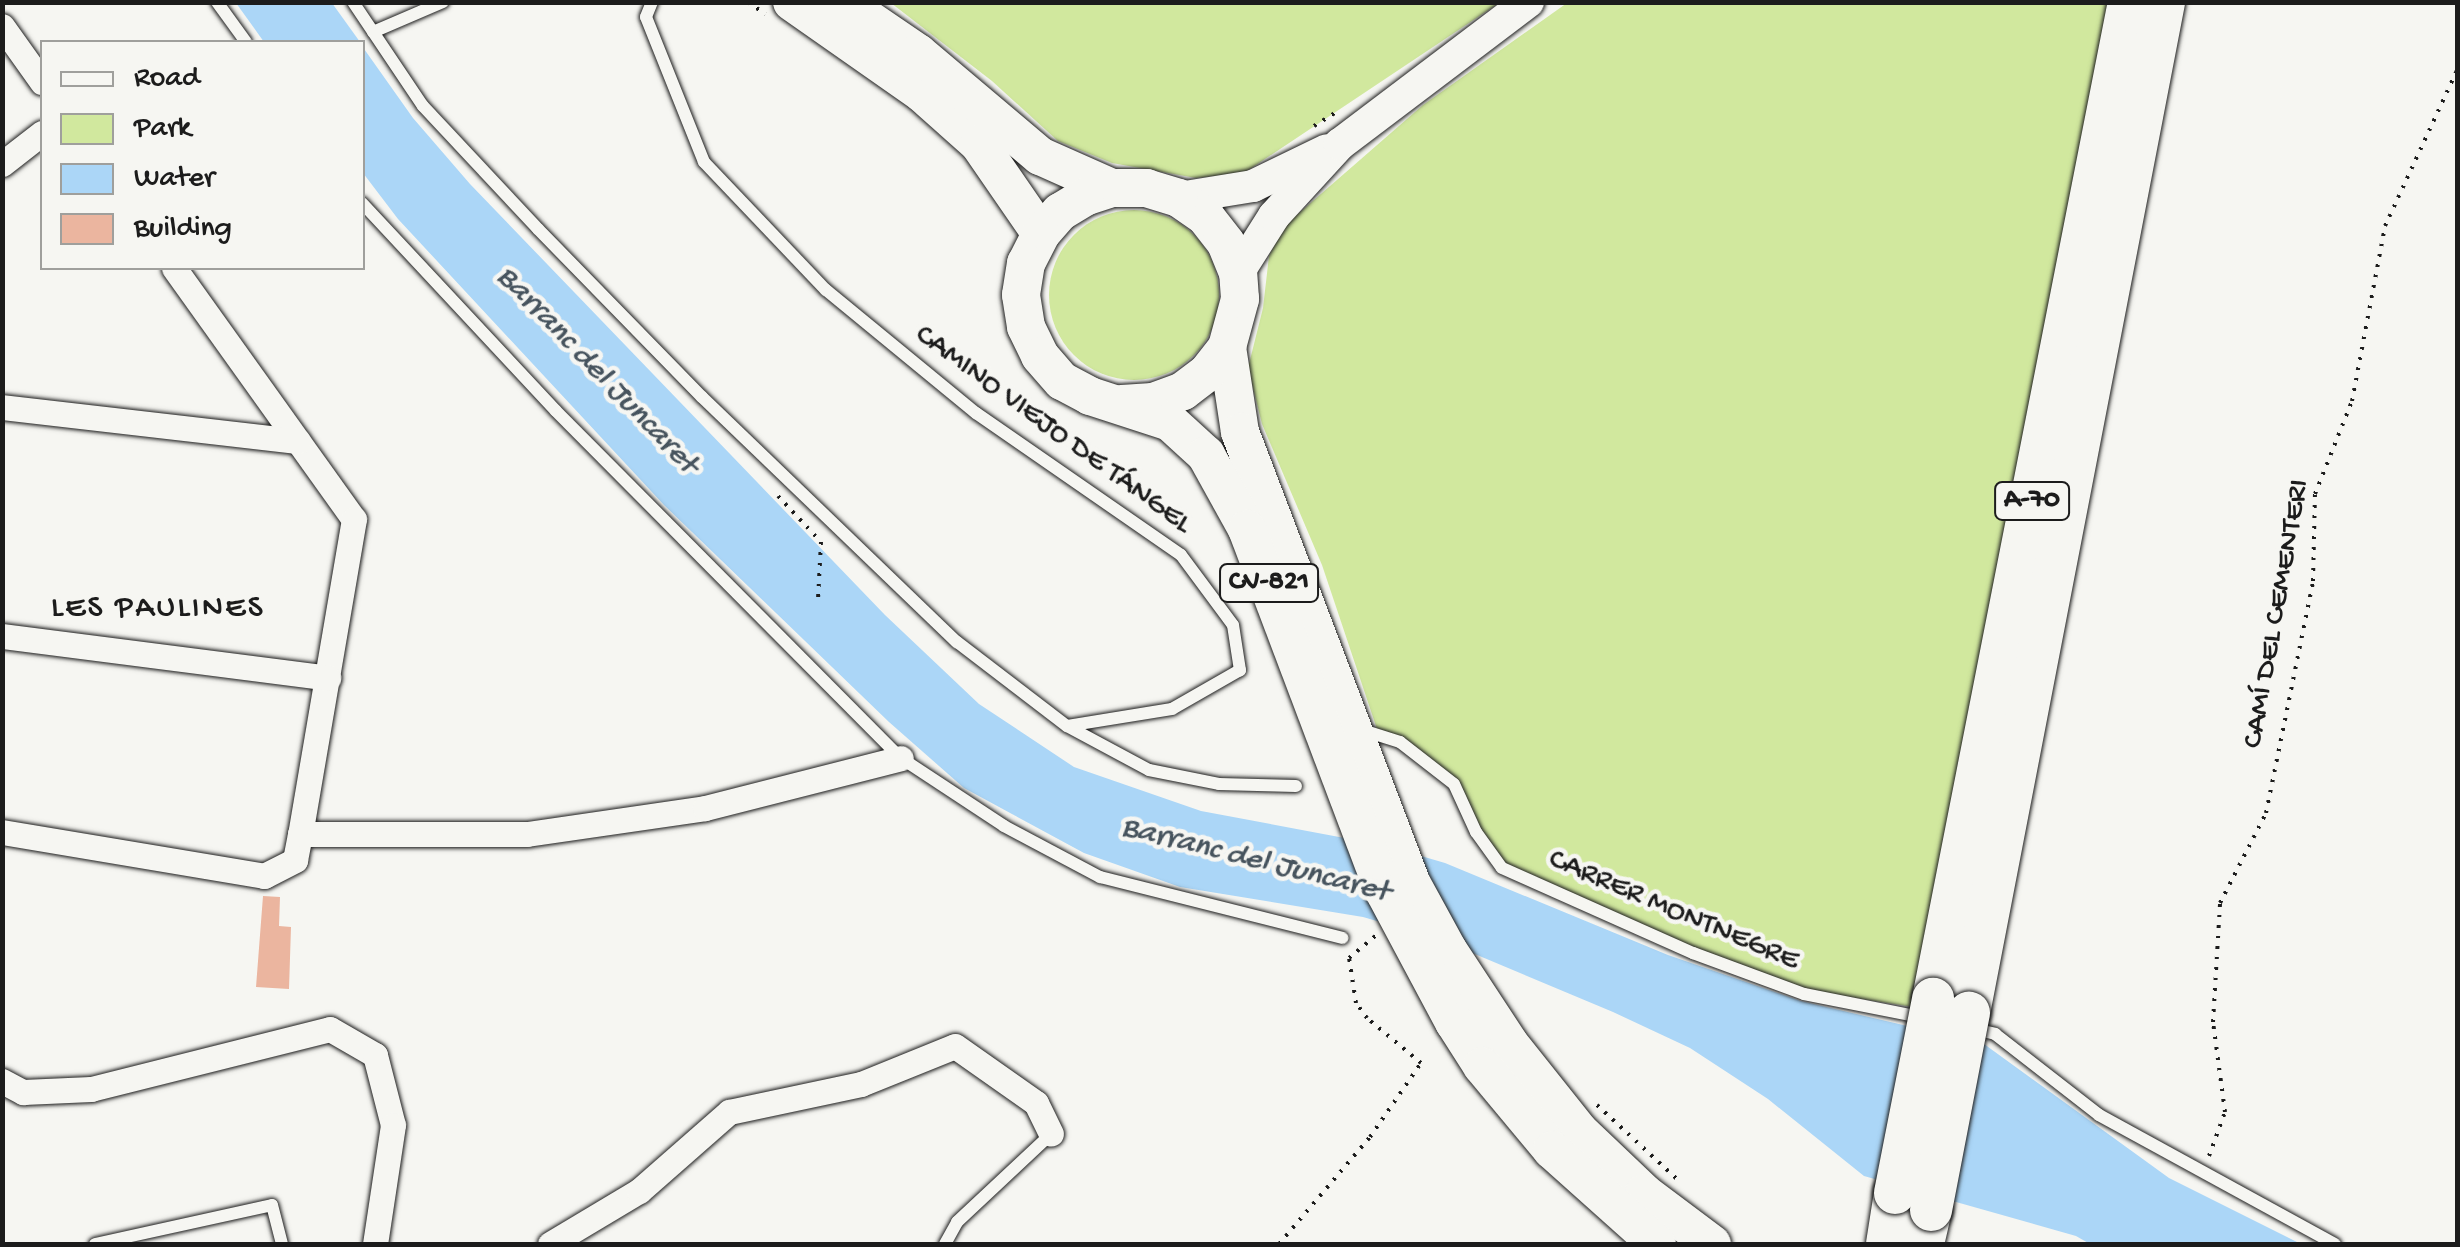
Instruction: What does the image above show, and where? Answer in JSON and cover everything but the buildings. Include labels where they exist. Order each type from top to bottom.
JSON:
[{"type":"highway","name":"A-70","points":[[1886,1244],[1917,1216],[1949,1014],[2129,2]]},
{"type":"highway","name":"A-70","points":[[1949,1014],[2164,2]]},
{"type":"main road","points":[[792,2],[922,93],[978,144],[1041,234]]},
{"type":"main road","name":"CV-821","points":[[843,2],[918,53],[1040,156],[1112,188]]},
{"type":"main road","name":"CV-821","points":[[1238,274],[1274,216],[1340,144],[1528,2]]},
{"type":"main road","name":"CV-821","points":[[1180,198],[1253,186],[1340,144]]},
{"type":"main road","name":"CV-821","points":[[1122,404],[1153,402],[1183,391],[1207,373],[1227,347],[1236,324],[1238,274],[1226,243],[1206,217],[1180,198],[1147,188],[1112,188],[1084,196],[1060,212],[1041,234],[1024,279],[1026,327],[1040,356],[1062,380],[1090,396],[1170,422],[1206,455],[1228,488],[1367,807],[1448,950],[1500,1031],[1580,1130],[1644,1193],[1712,1244]]},
{"type":"main road","name":"CV-821","points":[[1227,347],[1240,432],[1353,727],[1393,934],[1482,1066],[1552,1150],[1657,1244]]},
{"type":"street","points":[[2,26],[40,79]]},
{"type":"street","points":[[2,164],[40,135]]},
{"type":"street","points":[[2,832],[264,876],[295,860],[354,520],[175,270]]},
{"type":"street","points":[[2,407],[298,442]]},
{"type":"street","points":[[2,636],[328,678]]},
{"type":"street","points":[[300,834],[527,834],[704,808],[900,758]]},
{"type":"street","points":[[2,1081],[24,1092],[91,1089],[330,1029],[375,1056],[394,1126],[375,1244]]},
{"type":"street","points":[[550,1244],[639,1190],[729,1112],[861,1084],[955,1046],[1036,1103],[1050,1134]]},
{"type":"lane","points":[[217,2],[245,40]]},
{"type":"lane","points":[[354,2],[423,106],[702,397],[957,642],[1066,726],[1149,770],[1219,784],[1296,786]]},
{"type":"lane","points":[[373,32],[444,2]]},
{"type":"lane","name":"CAMINO VIEJO DE TÁNGEL","points":[[652,2],[646,17],[704,162],[826,290],[976,414],[1182,556],[1233,626],[1240,670],[1172,709],[1066,726]]},
{"type":"lane","points":[[365,206],[556,411],[900,758],[1004,826],[1100,877],[1342,938]]},
{"type":"lane","name":"CARRER MONTNEGRE","points":[[1353,727],[1400,742],[1454,784],[1476,832],[1502,868],[1693,953],[1804,994],[1949,1014],[1995,1034],[2100,1115],[2335,1244]]},
{"type":"lane","points":[[945,1244],[957,1222],[1050,1134]]},
{"type":"lane","points":[[94,1244],[272,1205],[282,1244]]},
{"type":"path","name":"CAMÍ DEL CEMENTERI","points":[[2202,1174],[2225,1112],[2213,1022],[2220,902],[2266,813],[2312,581],[2315,494],[2352,400],[2385,226],[2458,68]]},
{"type":"path","points":[[775,492],[822,542],[818,599]]},
{"type":"path","points":[[1279,1244],[1370,1137],[1421,1063],[1367,1018],[1356,1003],[1349,958],[1393,934]]},
{"type":"path","points":[[1596,1104],[1679,1181]]},
{"type":"green space","points":[[891,3],[1499,3],[1244,173],[1196,178],[1112,163],[1058,141],[992,81]]},
{"type":"green space","points":[[1567,3],[2114,3],[1913,1007],[1804,990],[1693,953],[1502,868],[1454,784],[1379,735],[1322,565],[1262,424],[1248,368],[1263,308],[1269,256],[1283,227],[1423,105]]},
{"type":"green space","points":[[1134,210],[1167,216],[1194,235],[1213,262],[1219,295],[1213,328],[1194,355],[1167,374],[1134,380],[1101,374],[1074,355],[1055,328],[1049,295],[1055,262],[1074,235],[1101,216]]},
{"type":"water","points":[[236,3],[332,3],[359,40],[263,40]]},
{"type":"water","name":"Barranc del Juncaret","points":[[365,50],[413,118],[470,184],[885,615],[979,704],[1074,767],[1201,811],[1387,846],[1445,863],[1668,955],[1801,1001],[1984,1044],[2169,1178],[2301,1244],[2090,1244],[2076,1236],[1864,1176],[1768,1099],[1690,1048],[1439,939],[1363,917],[1180,887],[1084,853],[964,788],[889,722],[664,505],[398,219],[365,176]]},
{"type":"district","name":"LES PAULINES","points":[[158,609]]}]
